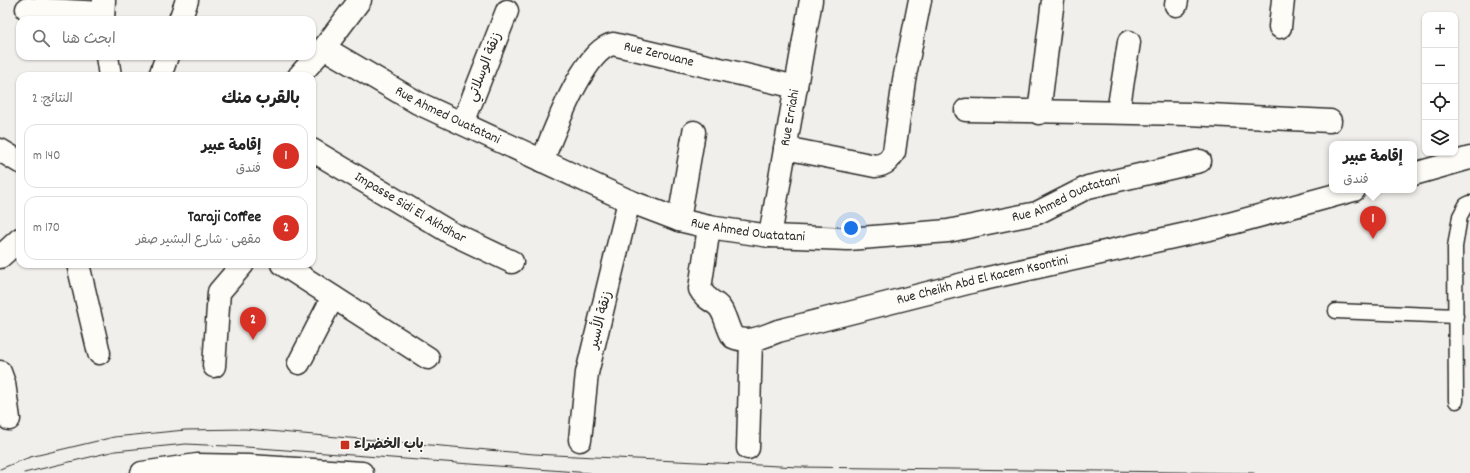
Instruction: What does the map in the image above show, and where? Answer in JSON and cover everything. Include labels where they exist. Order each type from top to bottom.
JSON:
[{"type":"street","points":[[181,16],[187,0]]},
{"type":"street","points":[[316,57],[360,0]]},
{"type":"street","name":"Rue Erriahi","points":[[770,236],[811,0]]},
{"type":"street","points":[[785,148],[874,166],[883,165],[890,160],[894,152],[904,80],[920,0]]},
{"type":"street","points":[[1280,28],[1283,0]]},
{"type":"street","points":[[1039,112],[1048,1]]},
{"type":"street","points":[[27,9],[103,11]]},
{"type":"street","name":"زنقة الوسلاتي","points":[[463,124],[507,11]]},
{"type":"street","points":[[1118,112],[1129,42]]},
{"type":"street","name":"Rue Zerouane","points":[[542,161],[571,93],[589,63],[607,45],[613,44],[796,87]]},
{"type":"street","name":"Rue Ahmed Ouatatani","points":[[324,48],[418,103],[629,200],[679,220],[709,227],[770,236],[848,239],[948,231],[1037,213],[1088,187],[1200,160]]},
{"type":"street","points":[[108,60],[109,72]]},
{"type":"street","points":[[161,72],[166,60]]},
{"type":"street","points":[[303,72],[313,60]]},
{"type":"street","points":[[966,110],[1118,112],[1330,121]]},
{"type":"street","points":[[679,220],[694,132]]},
{"type":"street","points":[[0,150],[16,160]]},
{"type":"street","name":"Impasse Sidi El Akhdhar","points":[[316,152],[451,233],[512,262]]},
{"type":"street","points":[[1417,173],[1470,158]]},
{"type":"street","name":"Rue Cheikh Abd El Kacem Ksontini","points":[[752,341],[792,328],[971,282],[1218,227],[1343,193]]},
{"type":"street","name":"زنقة الأسير","points":[[580,440],[587,373],[629,200]]},
{"type":"street","points":[[709,227],[700,289],[706,299],[718,306],[721,310],[733,336],[742,341],[752,341],[748,448]]},
{"type":"street","points":[[1,255],[16,242]]},
{"type":"street","points":[[79,268],[99,354]]},
{"type":"street","points":[[214,366],[219,292],[239,268]]},
{"type":"street","points":[[288,268],[428,358]]},
{"type":"street","points":[[299,363],[333,297]]},
{"type":"street","points":[[0,372],[4,383],[9,419]]},
{"type":"street","points":[[142,473],[197,465],[248,466],[362,473]]},
{"type":"lane","points":[[1456,401],[1456,247],[1460,216],[1466,205],[1470,203]]},
{"type":"lane","points":[[1336,311],[1456,316]]},
{"type":"tram line","points":[[0,469],[30,457],[114,437],[185,430],[245,429],[534,454],[799,467],[1254,473]]},
{"type":"tram line","points":[[24,473],[115,451],[186,444],[246,447],[590,473]]},
{"type":"place","name":"إقامة عبير","points":[[1373,239]]},
{"type":"place","name":"Taraji Coffee","points":[[253,340]]},
{"type":"place","name":"باب الخضراء","points":[[345,445]]}]
